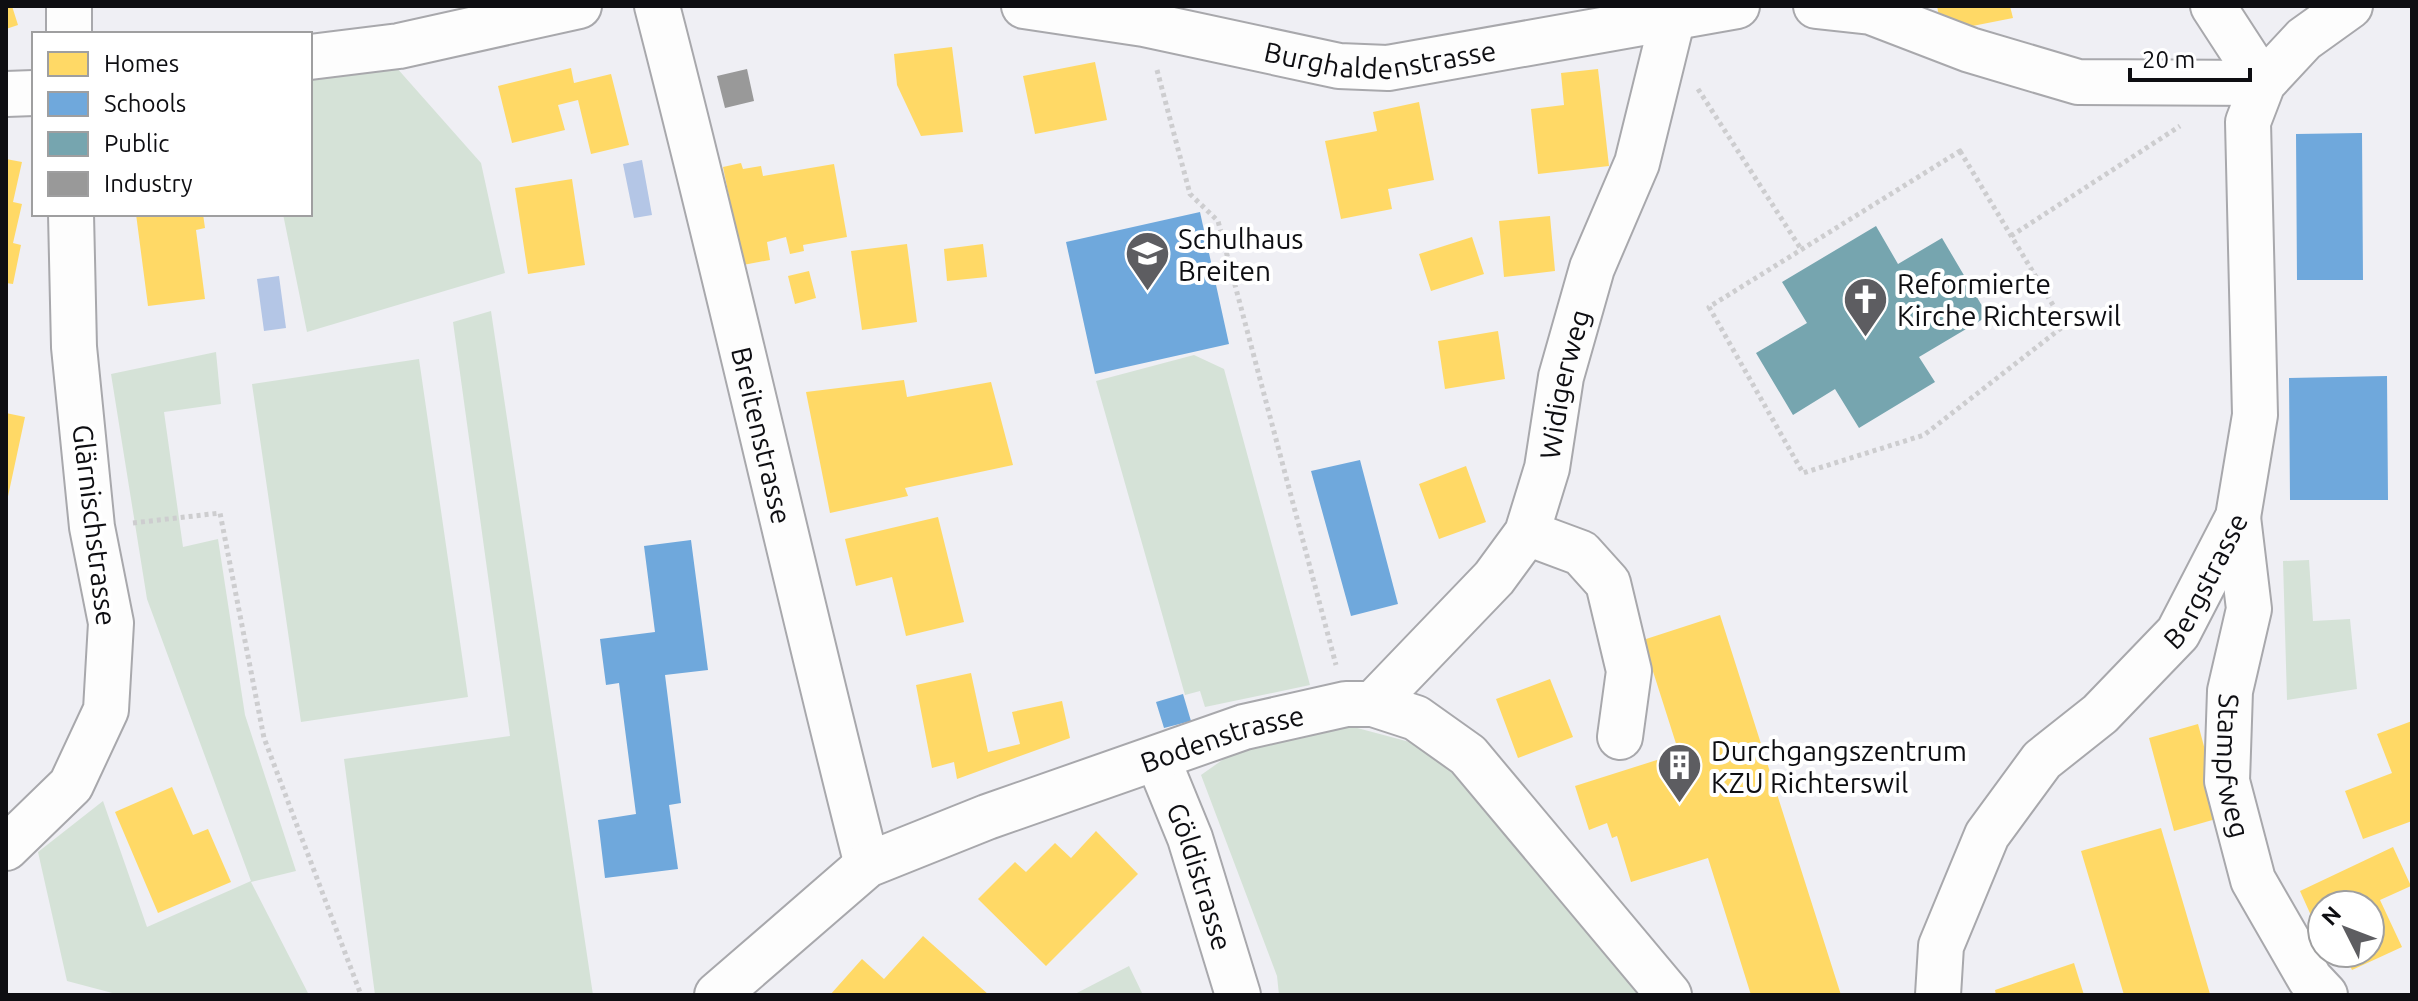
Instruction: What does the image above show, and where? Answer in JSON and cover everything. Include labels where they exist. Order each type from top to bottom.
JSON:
[{"type":"street","points":[[69,6],[69,32]]},
{"type":"street","points":[[312,57],[399,46],[579,6]]},
{"type":"street","name":"Breitenstrasse","points":[[657,6],[721,251],[790,562],[867,865]]},
{"type":"street","name":"Burghaldenstrasse","points":[[1024,6],[1144,24],[1339,66],[1388,68],[1737,6]]},
{"type":"street","points":[[1816,6],[1871,12],[1970,50],[2078,82],[2263,83],[2304,39],[2350,6]]},
{"type":"street","points":[[2213,6],[2263,83]]},
{"type":"street","name":"Widigerweg","points":[[1360,704],[1494,578],[1527,533],[1547,468],[1561,377],[1592,268],[1637,163],[1673,17]]},
{"type":"street","name":"Bergstrasse","points":[[1938,995],[1941,946],[1987,835],[2042,760],[2100,714],[2178,633],[2238,517],[2255,415],[2248,122],[2263,83]]},
{"type":"street","points":[[6,94],[32,93]]},
{"type":"street","name":"Glärnischstrasse","points":[[6,848],[71,785],[106,710],[111,623],[92,527],[74,347],[71,216]]},
{"type":"street","name":"Stampfweg","points":[[2238,517],[2249,609],[2230,691],[2227,781],[2253,880],[2310,979],[2325,995]]},
{"type":"street","points":[[1527,533],[1581,553],[1608,583],[1629,671],[1620,737]]},
{"type":"street","points":[[1360,704],[1416,718],[1468,755],[1669,995]]},
{"type":"street","name":"Bodenstrasse","points":[[717,995],[867,865],[1014,807],[1158,760],[1244,727],[1360,704]]},
{"type":"street","name":"Göldistrasse","points":[[1158,760],[1190,838],[1238,995]]},
{"type":"path","points":[[1144,24],[1190,194],[1218,221],[1360,704]]},
{"type":"path","points":[[1692,80],[1801,249]]},
{"type":"path","points":[[2011,236],[2183,124]]},
{"type":"path","points":[[1960,151],[2011,236],[2065,325],[1924,435],[1803,473],[1709,307],[1960,151]]},
{"type":"path","points":[[92,527],[220,513],[264,738],[361,995]]},
{"type":"shaded area","points":[[388,58],[481,163],[505,273],[307,332],[283,216],[312,216],[312,70]]},
{"type":"shaded area","points":[[491,311],[593,995],[375,995],[344,759],[510,736],[453,322]]},
{"type":"shaded area","points":[[216,352],[221,404],[164,412],[183,547],[218,539],[245,715],[296,871],[251,882],[309,995],[120,995],[67,981],[38,852],[103,801],[147,927],[251,881],[147,599],[111,374]]},
{"type":"shaded area","points":[[1194,355],[1224,369],[1310,685],[1205,707],[1200,691],[1185,695],[1096,381]]},
{"type":"shaded area","points":[[419,359],[468,697],[301,722],[252,384]]},
{"type":"shaded area","points":[[2309,560],[2313,621],[2350,619],[2357,689],[2287,700],[2283,561]]},
{"type":"shaded area","points":[[1346,725],[1436,749],[1648,995],[1279,995],[1277,976],[1201,775],[1245,744]]},
{"type":"shaded area","points":[[1129,966],[1143,995],[1073,995]]},
{"type":"water","points":[[642,160],[652,215],[634,218],[623,164]]},
{"type":"water","points":[[279,276],[286,328],[264,331],[257,279]]},
{"type":"building: Homes","points":[[6,6],[12,6],[18,25],[6,29]]},
{"type":"building: Homes","points":[[1937,6],[2010,6],[2013,18],[1942,32]]},
{"type":"building: Homes","points":[[952,47],[963,132],[921,136],[897,85],[894,54]]},
{"type":"building: Homes","points":[[1095,62],[1107,120],[1035,134],[1023,76]]},
{"type":"building: Homes","points":[[571,68],[574,83],[611,74],[629,145],[591,154],[578,100],[558,105],[565,130],[512,143],[498,86]]},
{"type":"building: Homes","points":[[1598,69],[1609,166],[1538,174],[1531,109],[1564,105],[1561,73]]},
{"type":"building: Homes","points":[[1419,102],[1434,180],[1388,189],[1392,209],[1341,219],[1325,141],[1377,131],[1373,112]]},
{"type":"building: Homes","points":[[6,159],[22,162],[13,202],[22,204],[13,243],[21,245],[13,284],[6,283]]},
{"type":"building: Homes","points":[[741,163],[743,169],[761,166],[763,176],[834,164],[847,237],[803,245],[804,251],[790,254],[786,237],[767,242],[770,260],[743,265],[723,167]]},
{"type":"building: Homes","points":[[572,179],[585,265],[528,274],[515,188]]},
{"type":"building: Homes","points":[[136,216],[203,216],[205,228],[196,230],[205,299],[148,306]]},
{"type":"building: Homes","points":[[1550,216],[1555,271],[1504,277],[1499,221]]},
{"type":"building: Homes","points":[[1472,237],[1484,274],[1431,291],[1419,254]]},
{"type":"building: Homes","points":[[907,244],[917,322],[862,330],[851,251]]},
{"type":"building: Homes","points":[[983,244],[987,277],[947,281],[944,249]]},
{"type":"building: Homes","points":[[809,271],[816,298],[795,304],[788,276]]},
{"type":"building: Homes","points":[[1498,331],[1505,379],[1445,389],[1438,341]]},
{"type":"building: Homes","points":[[904,380],[907,397],[991,382],[1013,465],[905,488],[908,496],[830,513],[806,392]]},
{"type":"building: Homes","points":[[6,413],[25,417],[7,501],[6,501]]},
{"type":"building: Homes","points":[[1466,466],[1486,522],[1439,539],[1419,484]]},
{"type":"building: Homes","points":[[938,517],[964,622],[906,636],[892,577],[856,586],[845,539]]},
{"type":"building: Homes","name":"Durchgangszentrum KZU Richterswil","points":[[1720,615],[1841,995],[1751,995],[1708,858],[1631,882],[1617,836],[1612,838],[1607,823],[1589,830],[1575,786],[1679,753],[1643,640]]},
{"type":"building: Homes","points":[[971,673],[988,752],[1020,744],[1012,712],[1062,701],[1070,738],[957,779],[954,762],[932,768],[916,685]]},
{"type":"building: Homes","points":[[1550,679],[1573,737],[1518,758],[1496,699]]},
{"type":"building: Homes","points":[[2412,721],[2412,821],[2363,839],[2345,791],[2392,773],[2377,734]]},
{"type":"building: Homes","points":[[2198,724],[2223,817],[2174,831],[2149,738]]},
{"type":"building: Homes","points":[[172,787],[193,835],[208,829],[231,882],[158,913],[115,812]]},
{"type":"building: Homes","points":[[2161,828],[2210,994],[2124,995],[2081,851]]},
{"type":"building: Homes","points":[[1096,831],[1138,874],[1046,966],[978,899],[1015,862],[1026,872],[1055,843],[1071,858]]},
{"type":"building: Homes","points":[[2393,847],[2411,886],[2386,897],[2386,889],[2306,889],[2306,904],[2300,891]]},
{"type":"building: Homes","points":[[2386,913],[2402,947],[2386,954]]},
{"type":"building: Homes","points":[[923,936],[989,995],[830,995],[862,959],[884,979]]},
{"type":"building: Homes","points":[[2074,963],[2084,995],[1996,995],[1995,990]]},
{"type":"building: Schools","points":[[2362,133],[2363,280],[2297,280],[2296,134]]},
{"type":"building: Schools","name":"Schulhaus Breiten","points":[[1200,212],[1229,344],[1095,374],[1066,242]]},
{"type":"building: Schools","points":[[2387,376],[2388,500],[2290,500],[2289,378]]},
{"type":"building: Schools","points":[[1360,460],[1398,604],[1351,616],[1311,471]]},
{"type":"building: Schools","points":[[691,540],[708,670],[665,675],[681,803],[669,805],[678,869],[605,878],[598,820],[636,814],[619,683],[606,685],[600,639],[655,632],[644,546]]},
{"type":"building: Schools","points":[[1183,694],[1191,721],[1164,728],[1156,702]]},
{"type":"building: Public","name":"Reformierte Kirche Richterswil","points":[[1876,226],[1898,264],[1942,238],[1988,316],[1919,357],[1935,382],[1859,428],[1835,389],[1793,415],[1756,353],[1807,323],[1782,282]]},
{"type":"building: Industry","points":[[747,69],[754,101],[725,108],[717,76]]},
{"type":"place","name":"Schulhaus Breiten","points":[[1147,293]]},
{"type":"place","name":"Reformierte Kirche Richterswil","points":[[1866,338]]},
{"type":"place","name":"Durchgangszentrum KZU Richterswil","points":[[1680,805]]}]
